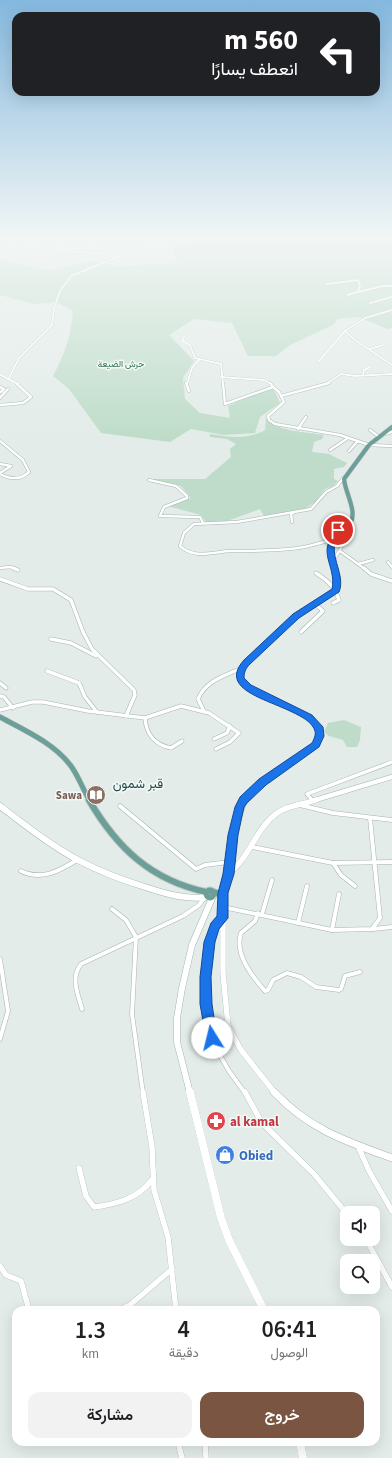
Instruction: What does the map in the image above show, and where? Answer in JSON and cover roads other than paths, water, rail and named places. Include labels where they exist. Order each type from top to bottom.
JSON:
[{"type":"main road","points":[[0,806],[78,860],[108,874],[162,892],[209,895],[223,893],[228,874],[237,815],[244,800],[263,782],[315,745],[320,736],[319,729],[309,717],[248,688],[240,679],[242,668],[296,616],[336,590],[338,582],[330,547],[334,539],[346,528],[352,517],[344,477],[369,445],[392,427]]},
{"type":"main road","points":[[0,717],[54,750],[69,765],[106,829],[114,839],[146,868],[176,885],[209,895],[212,900],[200,921],[191,947],[175,1030],[221,1218],[228,1240],[262,1306]]},
{"type":"main road","points":[[301,1446],[303,1458]]},
{"type":"street","points":[[9,378],[19,358],[52,325],[56,304]]},
{"type":"street","points":[[319,361],[345,331],[365,318],[392,310]]},
{"type":"street","points":[[345,331],[392,365]]},
{"type":"street","points":[[184,337],[183,342],[190,344],[191,353],[199,360],[220,362],[222,368],[221,377],[225,394],[224,403],[226,404],[267,388],[274,387]]},
{"type":"street","points":[[370,349],[382,345]]},
{"type":"street","points":[[189,391],[186,382],[192,368],[199,360]]},
{"type":"street","points":[[363,374],[364,370],[370,367]]},
{"type":"street","points":[[379,374],[386,371]]},
{"type":"street","points":[[281,396],[319,387],[336,381],[341,374],[353,376],[363,374],[392,374]]},
{"type":"street","points":[[0,375],[9,378],[24,389],[31,398],[23,403],[0,405]]},
{"type":"street","points":[[221,377],[264,380],[269,382],[281,396],[283,403],[271,413],[269,420],[275,424],[340,435],[369,445],[392,446]]},
{"type":"street","points":[[0,387],[4,389],[1,392],[0,398]]},
{"type":"street","points":[[1,392],[8,388]]},
{"type":"street","points":[[298,429],[306,417]]},
{"type":"street","points":[[370,430],[379,436],[392,432]]},
{"type":"street","points":[[330,450],[348,438]]},
{"type":"street","points":[[0,441],[23,460],[29,472],[25,476],[6,478],[0,474],[11,466],[0,464]]},
{"type":"street","points":[[349,451],[359,442]]},
{"type":"street","points":[[384,446],[390,450]]},
{"type":"street","points":[[334,539],[300,548],[256,552],[234,551],[200,554],[182,549],[180,546],[188,528],[194,524],[234,523],[311,509],[325,492],[336,486],[344,477]]},
{"type":"street","points":[[149,480],[176,486],[187,496],[187,498],[164,507],[160,516],[200,517],[203,523]]},
{"type":"street","points":[[292,522],[291,514],[293,513]]},
{"type":"street","points":[[328,532],[337,531],[342,527],[346,528]]},
{"type":"street","points":[[332,561],[340,549],[371,574],[392,581]]},
{"type":"street","points":[[358,564],[373,560]]},
{"type":"street","points":[[388,562],[392,567]]},
{"type":"street","points":[[0,568],[10,567],[18,570]]},
{"type":"street","points":[[316,572],[329,582],[336,590],[339,600],[333,603]]},
{"type":"street","points":[[0,579],[28,589],[53,589],[71,600],[92,649],[134,690],[133,699],[126,716]]},
{"type":"street","points":[[315,604],[327,614]]},
{"type":"street","points":[[302,632],[323,611]]},
{"type":"street","points":[[51,639],[79,646],[105,662]]},
{"type":"street","points":[[204,711],[198,699],[204,689],[216,679],[242,668]]},
{"type":"street","points":[[46,671],[79,683],[85,697],[96,712]]},
{"type":"street","points":[[0,683],[6,688]]},
{"type":"street","points":[[0,696],[4,697],[13,708]]},
{"type":"street","points":[[0,710],[13,708],[32,702],[43,702],[96,712],[145,718],[176,706],[204,711],[239,733],[230,742],[216,749]]},
{"type":"street","points":[[145,718],[147,730],[154,742],[159,746],[171,748],[182,741]]},
{"type":"street","points":[[214,739],[227,733],[230,726]]},
{"type":"street","points":[[312,800],[307,794],[392,762]]},
{"type":"street","points":[[228,874],[240,867],[265,824],[284,809],[392,777]]},
{"type":"street","points":[[299,804],[333,813],[392,820]]},
{"type":"street","points":[[120,806],[196,869],[205,865],[230,862]]},
{"type":"street","points":[[370,818],[380,918],[372,930]]},
{"type":"street","points":[[252,847],[286,855],[333,863],[392,862]]},
{"type":"street","points":[[21,871],[34,876],[43,876],[78,860]]},
{"type":"street","points":[[333,863],[341,875],[355,886]]},
{"type":"street","points":[[272,880],[260,914],[256,921],[244,929],[240,934],[239,943],[244,960],[254,978],[265,991],[268,990],[273,980],[287,973],[301,977],[316,987],[339,990],[341,989],[345,976],[360,972]]},
{"type":"street","points":[[298,923],[307,886]]},
{"type":"street","points":[[223,893],[221,940],[223,981],[228,1026],[242,1053],[297,1115],[308,1123],[392,1158]]},
{"type":"street","points":[[332,930],[339,894]]},
{"type":"street","points":[[82,1009],[74,977],[76,968],[81,964],[136,937],[178,919],[198,906],[209,895]]},
{"type":"street","points":[[223,907],[332,930],[372,930],[392,926]]},
{"type":"street","points":[[112,909],[126,920],[136,937],[132,1014],[139,1069],[152,1147],[152,1180],[168,1237],[175,1306]]},
{"type":"street","points":[[222,918],[211,933],[206,977],[206,1004],[214,1045],[243,1089],[262,1123],[314,1174],[340,1206]]},
{"type":"street","points":[[0,960],[8,1011],[0,1039]]},
{"type":"street","points":[[358,1145],[363,1159],[392,1210]]},
{"type":"street","points":[[79,1168],[81,1182],[89,1203],[94,1207],[119,1203],[132,1197],[145,1190],[152,1180]]},
{"type":"street","points":[[370,1246],[392,1287]]},
{"type":"street","points":[[0,1266],[6,1275],[21,1281],[28,1306]]},
{"type":"street","points":[[128,1306],[172,1269]]},
{"type":"street","points":[[179,1446],[182,1458]]},
{"type":"street","points":[[205,1446],[206,1458]]},
{"type":"place","name":"Sawa","points":[[96,795]]},
{"type":"place","name":"al kamal","points":[[216,1121]]},
{"type":"place","name":"Obied","points":[[225,1155]]},
{"type":"district","name":"قبر شمون","points":[[138,783]]},
{"type":"park label","name":"حرش الضيعة","points":[[121,364]]}]
